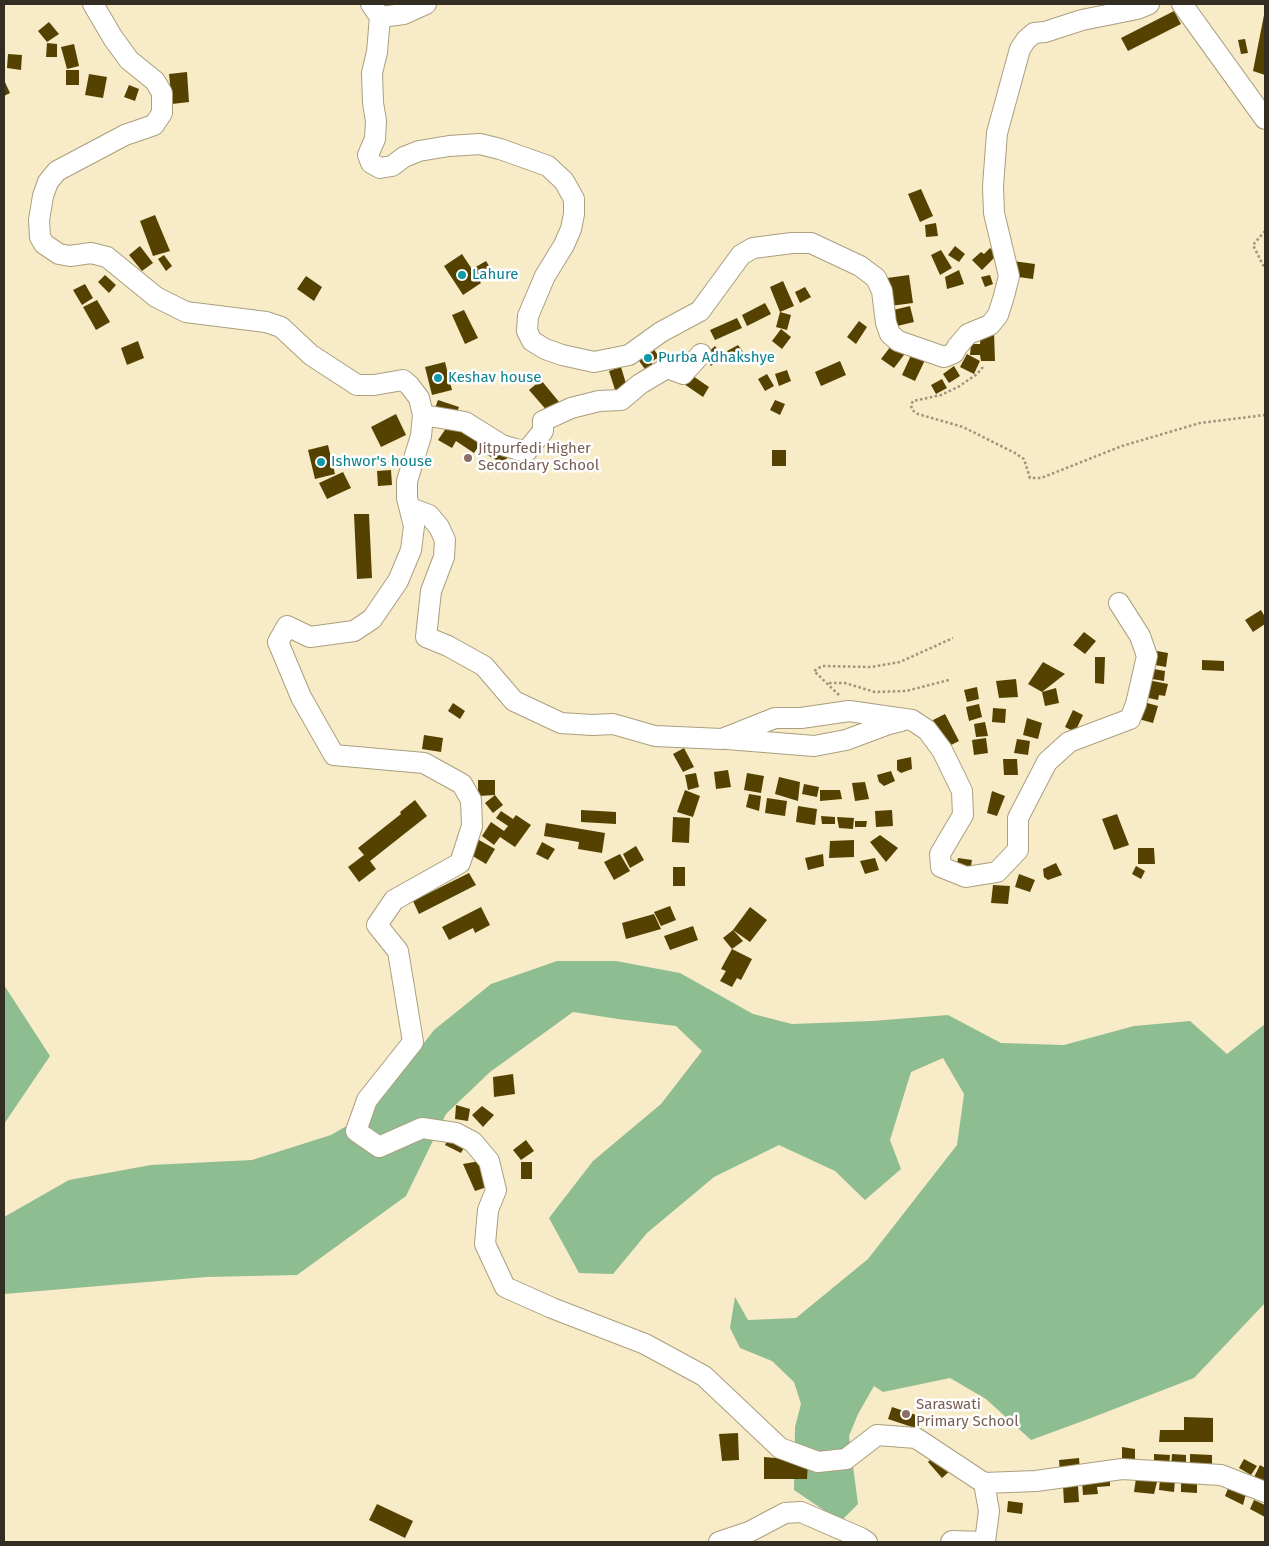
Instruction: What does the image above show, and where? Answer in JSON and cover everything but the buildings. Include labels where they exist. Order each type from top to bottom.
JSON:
[{"type":"street","points":[[93,4],[113,38],[129,60],[155,81],[162,93],[162,114],[154,125],[125,135],[57,171],[48,182],[43,196],[39,220],[40,237],[44,244],[60,254],[70,256],[91,254],[107,257],[156,297],[186,312],[266,322],[281,328],[311,355],[357,385],[374,385],[403,380],[419,398],[423,414],[421,436],[407,481],[407,498],[414,526],[411,550],[398,581],[372,618],[354,631],[310,637],[287,626],[278,642],[301,697],[334,755],[424,763],[462,784],[471,800],[472,826],[460,863],[394,900],[377,924],[398,951],[413,1042],[367,1100],[356,1131],[379,1147],[422,1128],[456,1133],[473,1142],[489,1161],[496,1190],[488,1210],[485,1244],[505,1287],[552,1308],[645,1344],[704,1376],[780,1448],[818,1462],[846,1459],[877,1436],[916,1438],[984,1483],[1036,1481],[1122,1469],[1221,1475],[1265,1492]]},
{"type":"street","points":[[426,4],[404,14],[376,10],[377,52],[372,73],[376,121],[375,139],[368,155],[371,163],[380,168],[392,166],[404,157],[419,151],[449,146],[480,144],[500,148],[548,166],[564,181],[574,199],[574,214],[571,229],[564,245],[545,276],[528,316],[527,331],[532,342],[545,349],[594,362],[629,356],[661,332],[700,311],[741,255],[753,248],[792,243],[811,243],[860,266],[876,278],[882,291],[886,323],[890,334],[898,342],[944,357],[954,354],[957,347],[968,334],[990,325],[998,316],[1009,276],[994,214],[993,186],[997,133],[1020,50],[1026,40],[1034,33],[1046,32],[1082,20],[1149,4]]},
{"type":"street","points":[[1182,4],[1265,119]]},
{"type":"street","points":[[423,414],[465,422],[502,445],[526,452],[543,431],[543,421],[571,408],[599,401],[621,400],[640,384],[667,368],[682,374],[701,354]]},
{"type":"street","points":[[410,508],[429,515],[445,540],[444,557],[431,591],[426,637],[448,646],[484,666],[514,701],[561,723],[592,726],[613,724],[655,736],[814,746],[846,740],[888,724],[912,720]]},
{"type":"street","points":[[722,739],[775,718],[801,718],[849,711],[912,720],[927,730],[942,750],[962,791],[963,815],[940,854],[941,867],[966,877],[996,872],[1018,850],[1018,818],[1047,762],[1069,742],[1130,719],[1136,704],[1147,656],[1140,636],[1119,603]]},
{"type":"street","points":[[951,1542],[985,1542],[989,1511],[984,1483]]},
{"type":"street","points":[[719,1542],[749,1532],[785,1513],[801,1512],[867,1542]]},
{"type":"path","points":[[1265,232],[1253,245],[1265,269]]},
{"type":"path","points":[[983,367],[977,374],[958,387],[941,395],[913,401],[911,405],[912,410],[918,414],[963,427],[1015,453],[1024,459],[1030,478],[1041,478],[1122,446],[1200,423],[1265,415]]},
{"type":"path","points":[[849,711],[836,691],[814,671],[822,666],[871,667],[900,662],[953,638]]},
{"type":"path","points":[[828,683],[845,683],[875,692],[906,691],[949,680]]},
{"type":"green space","points":[[557,961],[616,961],[680,973],[753,1014],[792,1024],[872,1021],[948,1015],[1001,1043],[1064,1045],[1134,1026],[1190,1021],[1227,1054],[1265,1024],[1265,1303],[1194,1378],[1031,1440],[986,1399],[950,1378],[883,1392],[874,1386],[858,1414],[849,1436],[858,1504],[843,1519],[825,1511],[794,1490],[795,1427],[801,1404],[794,1382],[772,1361],[740,1348],[730,1328],[735,1297],[748,1320],[796,1318],[868,1259],[957,1145],[964,1094],[943,1058],[911,1072],[890,1140],[901,1169],[865,1200],[835,1171],[779,1145],[714,1177],[647,1233],[613,1274],[579,1273],[549,1218],[593,1161],[661,1104],[702,1051],[676,1026],[573,1012],[490,1072],[446,1114],[406,1196],[297,1275],[206,1277],[4,1294],[4,1217],[69,1180],[151,1165],[252,1160],[331,1135],[369,1113],[434,1030],[491,984]]},
{"type":"green space","points":[[4,985],[50,1056],[4,1124]]},
{"type":"place","name":"Lahure","points":[[462,275]]},
{"type":"place","name":"Purba Adhakshye","points":[[648,358]]},
{"type":"place","name":"Keshav house","points":[[438,378]]},
{"type":"place","name":"Jitpurfedi Higher Secondary School","points":[[468,458]]},
{"type":"place","name":"Ishwor's house","points":[[321,462]]},
{"type":"place","name":"Saraswati Primary School","points":[[906,1414]]}]
